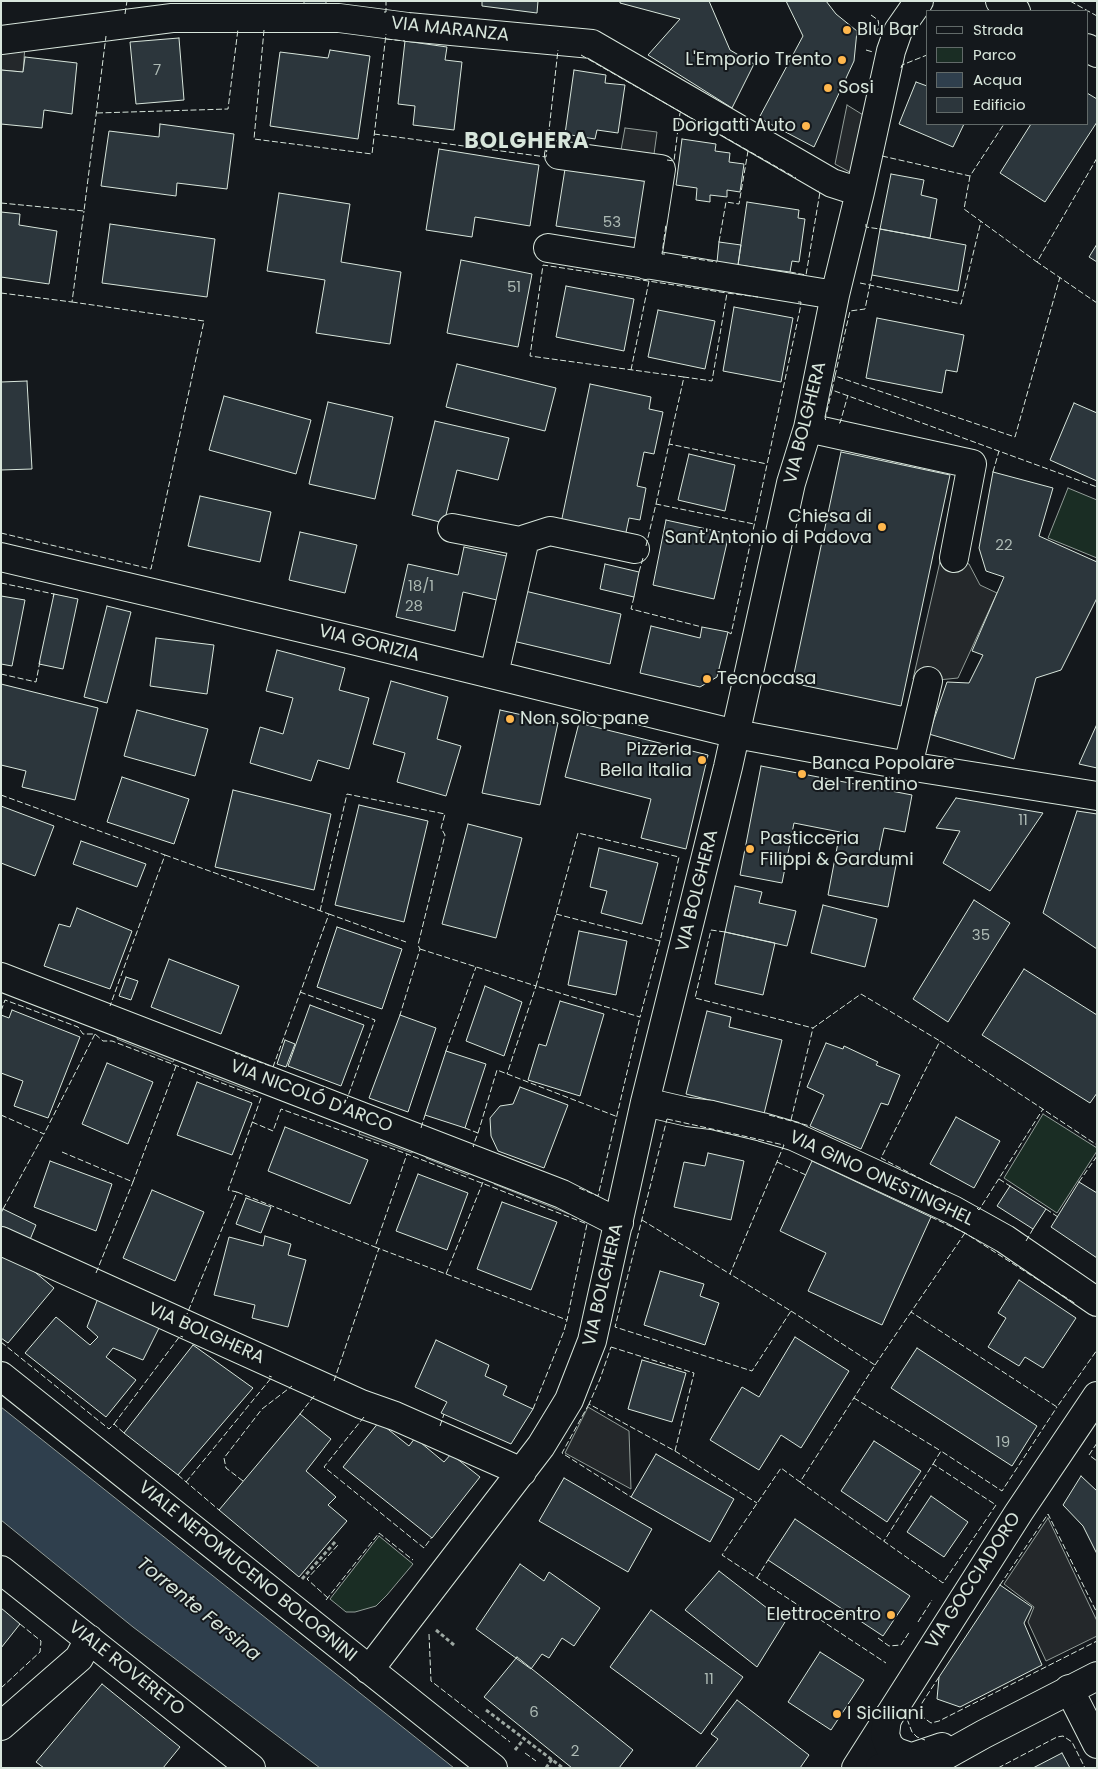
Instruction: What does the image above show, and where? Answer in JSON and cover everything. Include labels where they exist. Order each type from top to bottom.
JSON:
[{"type":"street","name":"VIA BOLGHERA","points":[[369,1670],[401,1626],[542,1446],[569,1400],[594,1336],[645,1102],[736,734],[790,483],[808,428],[835,295],[891,51],[898,31],[919,1]]},
{"type":"street","points":[[1000,1],[1014,10]]},
{"type":"street","name":"VIA MARANZA","points":[[1,40],[172,18],[339,18],[408,27],[592,44],[832,183],[860,192]]},
{"type":"street","points":[[559,155],[661,169],[646,265]]},
{"type":"street","points":[[548,248],[835,295]]},
{"type":"street","points":[[808,428],[972,464],[956,549]]},
{"type":"street","points":[[452,528],[525,542]]},
{"type":"street","points":[[494,674],[526,539],[550,531],[636,549]]},
{"type":"street","name":"VIA GORIZIA","points":[[1,557],[494,674],[736,734],[908,766],[1097,796]]},
{"type":"street","points":[[908,766],[928,681]]},
{"type":"street","name":"VIA NICOLÓ D'ARCO","points":[[1,977],[562,1194],[619,1223]]},
{"type":"street","name":"VIA GINO ONESTINGHEL","points":[[645,1102],[762,1127],[793,1136],[953,1210],[996,1234],[1097,1302]]},
{"type":"street","name":"VIA BOLGHERA","points":[[1,1241],[361,1404],[395,1416],[522,1472]]},
{"type":"street","name":"VIALE NEPOMUCENO BOLOGNINI","points":[[1,1376],[493,1768]]},
{"type":"street","name":"VIA GOCCIADORO","points":[[856,1768],[1019,1512],[1097,1396]]},
{"type":"street","name":"VIALE ROVERETO","points":[[1,1570],[251,1768]]},
{"type":"street","points":[[1,1726],[79,1658],[89,1640]]},
{"type":"street","points":[[880,1768],[916,1762],[984,1734],[1097,1676]]},
{"type":"street","points":[[1070,1690],[1097,1744]]},
{"type":"street","points":[[887,1718],[885,1735],[889,1746],[896,1752],[916,1762]]},
{"type":"path","points":[[296,1586],[336,1541]]},
{"type":"path","points":[[433,1628],[454,1645]]},
{"type":"path","points":[[486,1710],[563,1768]]},
{"type":"path","points":[[546,1768],[552,1760]]},
{"type":"green space","points":[[1068,488],[1097,500],[1097,558],[1048,538]]},
{"type":"green space","points":[[1043,1114],[1097,1148],[1097,1151],[1057,1213],[1004,1178]]},
{"type":"green space","points":[[379,1536],[413,1564],[376,1606],[355,1612],[346,1612],[330,1599]]},
{"type":"shaded area","points":[[25,46],[23,72],[1,70],[1,47]]},
{"type":"shaded area","points":[[847,105],[868,118],[855,175],[835,164]]},
{"type":"shaded area","points":[[625,128],[657,132],[654,154],[621,150]]},
{"type":"shaded area","points":[[942,553],[969,564],[980,585],[997,593],[958,678],[928,681],[913,679]]},
{"type":"shaded area","points":[[120,1030],[177,1053],[173,1062],[117,1039]]},
{"type":"shaded area","points":[[205,1066],[255,1085],[253,1092],[203,1073]]},
{"type":"shaded area","points":[[362,1125],[415,1144],[412,1153],[359,1134]]},
{"type":"shaded area","points":[[428,1151],[471,1167],[468,1175],[426,1158]]},
{"type":"shaded area","points":[[497,1176],[573,1207],[569,1214],[494,1184]]},
{"type":"shaded area","points":[[588,1407],[629,1431],[631,1489],[565,1453]]},
{"type":"shaded area","points":[[1048,1518],[1097,1621],[1097,1636],[1046,1661],[1028,1622],[1034,1607],[1004,1584]]},
{"type":"water","name":"Torrente Fersina","points":[[1,1407],[454,1768],[320,1768],[133,1627],[1,1520]]},
{"type":"building","points":[[304,1],[326,1],[326,12],[304,12]]},
{"type":"building","points":[[482,1],[538,1],[537,13],[482,6]]},
{"type":"building","points":[[620,1],[709,1],[730,50],[754,64],[732,108],[648,55],[680,19],[620,3]]},
{"type":"building","points":[[786,1],[826,1],[836,14],[857,31],[854,61],[814,147],[759,118],[803,36]]},
{"type":"building","points":[[179,38],[184,100],[136,104],[130,42]]},
{"type":"building","points":[[405,41],[447,47],[445,60],[462,62],[454,130],[413,125],[415,106],[398,104]]},
{"type":"building","points":[[330,50],[370,56],[358,139],[270,126],[280,52],[328,58]]},
{"type":"building","points":[[25,57],[77,63],[72,114],[44,110],[42,128],[1,124],[1,70],[23,72]]},
{"type":"building","points":[[574,70],[606,75],[605,83],[625,85],[618,133],[597,130],[595,139],[565,134]]},
{"type":"building","points":[[916,82],[926,86],[926,125],[964,125],[953,147],[899,124]]},
{"type":"building","points":[[1088,94],[1097,99],[1097,122],[1045,202],[1000,173],[1030,125],[1088,125]]},
{"type":"building","points":[[160,124],[234,134],[227,189],[177,183],[176,196],[101,186],[109,131],[159,137]]},
{"type":"building","points":[[682,139],[716,144],[715,151],[730,153],[729,162],[744,164],[740,192],[727,190],[727,197],[710,195],[710,202],[696,200],[697,188],[676,185]]},
{"type":"building","points":[[439,149],[539,165],[530,226],[475,217],[472,237],[426,230]]},
{"type":"building","points":[[565,169],[657,183],[648,240],[556,226]]},
{"type":"building","points":[[891,174],[924,180],[921,195],[937,199],[930,238],[880,229]]},
{"type":"building","points":[[279,193],[350,204],[341,262],[401,272],[390,344],[316,333],[325,280],[267,271]]},
{"type":"building","points":[[747,202],[799,210],[798,218],[805,219],[799,262],[792,261],[790,272],[738,265]]},
{"type":"building","points":[[1,212],[20,214],[19,225],[57,231],[49,284],[1,277]]},
{"type":"building","points":[[110,224],[215,239],[207,297],[102,283]]},
{"type":"building","points":[[880,229],[966,245],[958,291],[872,275]]},
{"type":"building","points":[[719,242],[741,245],[738,265],[717,262]]},
{"type":"building","points":[[1097,244],[1097,262],[1089,257]]},
{"type":"building","points":[[461,260],[532,274],[518,347],[447,333]]},
{"type":"building","points":[[566,286],[634,299],[624,351],[556,337]]},
{"type":"building","points":[[734,307],[793,318],[781,382],[723,371]]},
{"type":"building","points":[[658,310],[715,321],[705,369],[648,357]]},
{"type":"building","points":[[877,318],[964,335],[957,372],[946,370],[942,393],[866,378]]},
{"type":"building","points":[[457,364],[556,388],[545,431],[446,407]]},
{"type":"building","points":[[27,381],[32,469],[1,470],[1,382]]},
{"type":"building","points":[[590,384],[651,397],[649,409],[663,412],[654,454],[644,452],[637,486],[646,488],[640,520],[629,518],[625,537],[561,523]]},
{"type":"building","points":[[224,396],[311,420],[296,474],[209,450]]},
{"type":"building","points":[[328,402],[393,417],[375,499],[309,484]]},
{"type":"building","points":[[1074,403],[1097,413],[1097,481],[1050,460]]},
{"type":"building","points":[[435,421],[509,438],[498,480],[457,470],[444,523],[412,515]]},
{"type":"building","name":"Chiesa di Sant'Antonio di Padova","points":[[841,452],[950,475],[901,706],[792,683]]},
{"type":"building","points":[[689,454],[735,465],[725,511],[678,500]]},
{"type":"building","points":[[993,472],[1053,488],[1039,536],[1097,562],[1097,598],[1061,670],[1036,678],[1014,759],[929,734],[947,682],[969,683],[983,655],[972,651],[1004,577],[986,571],[979,548]]},
{"type":"building","points":[[200,496],[271,512],[260,562],[188,546]]},
{"type":"building","points":[[666,520],[729,534],[714,599],[653,585]]},
{"type":"building","points":[[300,532],[357,545],[345,593],[289,580]]},
{"type":"building","points":[[464,547],[511,557],[501,601],[463,592],[455,631],[396,617],[408,564],[458,575]]},
{"type":"building","points":[[605,564],[639,572],[634,597],[600,589]]},
{"type":"building","points":[[525,591],[621,614],[610,664],[513,641]]},
{"type":"building","points":[[54,594],[78,599],[63,669],[39,664]]},
{"type":"building","points":[[1,596],[25,600],[12,666],[1,664]]},
{"type":"building","points":[[107,606],[131,612],[107,703],[84,697]]},
{"type":"building","points":[[651,626],[700,638],[702,627],[728,632],[717,677],[700,687],[640,673]]},
{"type":"building","points":[[156,638],[214,645],[207,694],[150,686]]},
{"type":"building","points":[[277,650],[345,668],[339,690],[369,698],[349,769],[318,760],[311,781],[250,763],[260,727],[283,734],[293,698],[266,691]]},
{"type":"building","points":[[391,681],[448,697],[437,739],[461,746],[446,796],[397,782],[405,753],[373,744]]},
{"type":"building","points":[[1,684],[98,708],[75,800],[22,787],[26,771],[1,765]]},
{"type":"building","points":[[137,710],[208,729],[195,776],[124,756]]},
{"type":"building","points":[[500,710],[558,723],[540,805],[482,793]]},
{"type":"building","points":[[579,723],[708,755],[686,849],[641,838],[651,799],[565,777]]},
{"type":"building","points":[[1097,724],[1097,768],[1079,764]]},
{"type":"building","points":[[761,766],[912,795],[905,832],[884,828],[878,856],[897,860],[888,907],[828,895],[840,832],[794,823],[782,883],[740,875]]},
{"type":"building","points":[[122,777],[189,799],[174,844],[107,822]]},
{"type":"building","points":[[233,790],[331,814],[314,890],[215,867]]},
{"type":"building","points":[[956,798],[1043,813],[990,891],[943,863],[960,831],[936,828]]},
{"type":"building","points":[[359,805],[428,821],[404,922],[335,905]]},
{"type":"building","points":[[1,806],[54,826],[35,876],[1,863]]},
{"type":"building","points":[[1077,811],[1097,814],[1097,949],[1043,913]]},
{"type":"building","points":[[468,824],[522,838],[496,938],[442,924]]},
{"type":"building","points":[[81,841],[146,864],[137,887],[73,864]]},
{"type":"building","points":[[599,848],[658,863],[642,924],[601,913],[607,891],[590,887]]},
{"type":"building","points":[[735,886],[762,892],[759,903],[796,911],[787,946],[725,932]]},
{"type":"building","points":[[974,900],[1010,923],[948,1022],[913,999]]},
{"type":"building","points":[[823,905],[877,919],[865,967],[811,953]]},
{"type":"building","points":[[77,908],[132,931],[110,989],[44,966],[59,924],[70,927]]},
{"type":"building","points":[[337,927],[402,949],[382,1009],[317,987]]},
{"type":"building","points":[[579,931],[627,941],[616,995],[568,985]]},
{"type":"building","points":[[725,932],[775,943],[763,995],[715,984]]},
{"type":"building","points":[[169,959],[239,986],[221,1034],[151,1007]]},
{"type":"building","points":[[1024,969],[1097,1015],[1097,1093],[1090,1103],[982,1035]]},
{"type":"building","points":[[126,977],[138,981],[131,1000],[119,996]]},
{"type":"building","points":[[485,986],[522,1002],[504,1056],[466,1041]]},
{"type":"building","points":[[560,1001],[604,1014],[580,1096],[528,1080],[539,1044],[546,1046]]},
{"type":"building","points":[[310,1005],[364,1025],[341,1086],[288,1066]]},
{"type":"building","points":[[12,1010],[80,1037],[48,1118],[14,1106],[23,1081],[1,1073],[1,1015],[9,1018]]},
{"type":"building","points":[[707,1011],[731,1017],[729,1027],[782,1040],[764,1114],[686,1094]]},
{"type":"building","points":[[400,1015],[436,1028],[408,1112],[369,1098]]},
{"type":"building","points":[[285,1040],[295,1044],[286,1067],[277,1064]]},
{"type":"building","points":[[826,1043],[843,1049],[844,1046],[878,1062],[876,1065],[900,1075],[888,1105],[881,1103],[861,1149],[810,1126],[824,1095],[807,1087]]},
{"type":"building","points":[[446,1051],[486,1064],[465,1128],[425,1115]]},
{"type":"building","points":[[107,1063],[153,1082],[128,1144],[82,1124]]},
{"type":"building","points":[[197,1082],[252,1103],[232,1155],[177,1135]]},
{"type":"building","points":[[520,1087],[568,1105],[544,1168],[498,1151],[491,1136],[490,1118],[500,1106],[513,1104]]},
{"type":"building","points":[[956,1117],[1000,1141],[974,1188],[930,1164]]},
{"type":"building","points":[[285,1127],[368,1160],[350,1204],[268,1171]]},
{"type":"building","points":[[708,1153],[744,1161],[731,1220],[674,1207],[684,1162],[705,1166]]},
{"type":"building","points":[[50,1161],[112,1184],[96,1231],[34,1207]]},
{"type":"building","points":[[812,1161],[931,1217],[882,1325],[808,1291],[826,1253],[780,1231]]},
{"type":"building","points":[[418,1174],[468,1193],[447,1250],[396,1231]]},
{"type":"building","points":[[1079,1182],[1097,1193],[1097,1258],[1051,1227]]},
{"type":"building","points":[[1010,1186],[1046,1209],[1033,1229],[997,1206]]},
{"type":"building","points":[[152,1190],[204,1212],[175,1281],[123,1258]]},
{"type":"building","points":[[246,1198],[271,1207],[261,1233],[236,1224]]},
{"type":"building","points":[[502,1202],[557,1222],[531,1290],[477,1269]]},
{"type":"building","points":[[3,1209],[36,1225],[27,1247],[1,1236],[1,1213]]},
{"type":"building","points":[[265,1236],[291,1244],[288,1255],[306,1260],[288,1327],[252,1318],[255,1305],[214,1295],[229,1237],[263,1246]]},
{"type":"building","points":[[6,1248],[54,1288],[8,1343],[1,1338],[1,1253]]},
{"type":"building","points":[[660,1271],[704,1284],[700,1296],[719,1303],[705,1345],[644,1325]]},
{"type":"building","points":[[1019,1280],[1076,1318],[1043,1368],[1025,1357],[1019,1366],[988,1347],[1006,1318],[998,1313]]},
{"type":"building","points":[[100,1293],[161,1324],[143,1360],[113,1348],[106,1357],[136,1380],[106,1417],[25,1353],[56,1317],[90,1345],[98,1337],[87,1327]]},
{"type":"building","points":[[795,1337],[849,1371],[801,1448],[781,1435],[759,1470],[710,1440],[742,1387],[759,1397]]},
{"type":"building","points":[[436,1340],[489,1365],[485,1376],[507,1386],[503,1395],[533,1409],[511,1444],[441,1413],[447,1402],[415,1387]]},
{"type":"building","points":[[193,1345],[253,1388],[178,1475],[124,1433]]},
{"type":"building","points":[[917,1348],[1037,1426],[1012,1466],[891,1388]]},
{"type":"building","points":[[642,1360],[686,1373],[672,1422],[628,1409]]},
{"type":"building","points":[[300,1414],[331,1439],[306,1471],[336,1497],[328,1505],[347,1521],[299,1577],[219,1510]]},
{"type":"building","points":[[379,1422],[409,1446],[415,1438],[444,1462],[451,1454],[480,1477],[432,1538],[343,1467]]},
{"type":"building","points":[[874,1441],[921,1471],[887,1522],[841,1491]]},
{"type":"building","points":[[656,1454],[734,1499],[710,1542],[631,1497]]},
{"type":"building","points":[[1081,1476],[1097,1491],[1097,1554],[1083,1526],[1063,1505]]},
{"type":"building","points":[[564,1478],[652,1529],[628,1572],[539,1521]]},
{"type":"building","points":[[931,1496],[968,1522],[944,1557],[907,1532]]},
{"type":"building","points":[[795,1519],[910,1596],[883,1636],[768,1560]]},
{"type":"building","points":[[520,1564],[544,1581],[549,1572],[600,1608],[574,1646],[562,1638],[549,1658],[542,1654],[531,1669],[476,1629]]},
{"type":"building","points":[[719,1571],[785,1622],[757,1667],[685,1610]]},
{"type":"building","points":[[1000,1585],[1032,1607],[1024,1623],[1042,1665],[960,1707],[937,1699],[939,1677]]},
{"type":"building","points":[[1,1608],[20,1624],[1,1648]]},
{"type":"building","points":[[651,1610],[743,1677],[701,1734],[610,1667]]},
{"type":"building","points":[[820,1652],[864,1680],[831,1730],[788,1702]]},
{"type":"building","points":[[517,1657],[633,1750],[619,1768],[572,1768],[484,1697]]},
{"type":"building","points":[[102,1684],[180,1747],[163,1768],[44,1768],[36,1762]]},
{"type":"building","points":[[737,1700],[809,1755],[800,1768],[695,1768],[718,1739],[711,1734]]},
{"type":"building","points":[[1062,1753],[1070,1768],[1033,1768]]},
{"type":"fence","points":[[125,14],[127,1]]},
{"type":"fence","points":[[384,12],[386,12],[386,1]]},
{"type":"fence","points":[[1070,1],[1086,10]]},
{"type":"fence","points":[[1088,11],[1097,16]]},
{"type":"fence","points":[[871,15],[878,20],[879,25],[876,35]]},
{"type":"fence","points":[[97,113],[228,109],[238,29]]},
{"type":"fence","points":[[264,30],[254,139],[372,154],[386,34]]},
{"type":"fence","points":[[1,203],[84,211],[106,36]]},
{"type":"fence","points":[[386,39],[405,41]]},
{"type":"fence","points":[[374,134],[546,157],[558,50]]},
{"type":"fence","points":[[866,50],[873,52]]},
{"type":"fence","points":[[581,55],[796,178]]},
{"type":"fence","points":[[901,68],[902,65],[926,55]]},
{"type":"fence","points":[[667,160],[674,161],[680,113]]},
{"type":"fence","points":[[882,156],[970,176],[1003,125]]},
{"type":"fence","points":[[719,242],[726,202],[739,204],[748,151]]},
{"type":"fence","points":[[1097,158],[1037,262],[1097,303]]},
{"type":"fence","points":[[970,176],[964,209],[1037,262]]},
{"type":"fence","points":[[790,272],[806,275],[820,192],[818,191]]},
{"type":"fence","points":[[1,293],[72,302],[84,211]]},
{"type":"fence","points":[[860,283],[961,304],[981,221]]},
{"type":"fence","points":[[665,254],[662,254],[666,224]]},
{"type":"fence","points":[[866,224],[866,227],[880,229]]},
{"type":"fence","points":[[682,257],[717,262]]},
{"type":"fence","points":[[684,377],[530,356],[543,265],[727,293]]},
{"type":"fence","points":[[872,275],[865,309],[850,311],[835,376],[1015,437],[1060,277]]},
{"type":"fence","points":[[631,370],[649,281]]},
{"type":"fence","points":[[669,444],[684,377],[712,381],[727,293],[758,297]]},
{"type":"fence","points":[[1,533],[151,569],[204,321],[72,302]]},
{"type":"fence","points":[[728,632],[731,634],[800,309],[801,302],[797,302]]},
{"type":"fence","points":[[835,376],[832,390],[1097,487]]},
{"type":"fence","points":[[826,420],[832,390]]},
{"type":"fence","points":[[839,423],[848,395]]},
{"type":"fence","points":[[656,504],[669,444],[767,464]]},
{"type":"fence","points":[[993,472],[999,451]]},
{"type":"fence","points":[[646,546],[656,504],[754,524]]},
{"type":"fence","points":[[639,572],[643,558]]},
{"type":"fence","points":[[1,583],[54,594],[53,597]]},
{"type":"fence","points":[[634,597],[631,609],[702,627]]},
{"type":"fence","points":[[1,674],[36,682],[40,661]]},
{"type":"fence","points":[[320,911],[347,794],[445,814],[441,828],[445,835],[418,945],[420,949],[400,1015]]},
{"type":"fence","points":[[1,795],[165,855],[110,1006]]},
{"type":"fence","points":[[556,914],[660,941],[679,857],[578,833],[536,986],[640,1017],[660,941]]},
{"type":"fence","points":[[165,855],[329,914],[273,1067],[235,1053]]},
{"type":"fence","points":[[329,914],[406,942]]},
{"type":"fence","points":[[725,932],[711,930],[695,998],[813,1028]]},
{"type":"fence","points":[[420,949],[536,986],[507,1074]]},
{"type":"fence","points":[[446,1051],[476,967]]},
{"type":"fence","points":[[300,992],[375,1020],[347,1099]]},
{"type":"fence","points":[[791,1120],[813,1028],[861,994],[940,1041]]},
{"type":"fence","points":[[1,1011],[5,1000],[78,1027],[83,1034],[95,1034],[103,1041],[112,1041],[261,1098],[228,1190],[237,1192],[187,1314]]},
{"type":"fence","points":[[579,1188],[598,1196],[640,1017]]},
{"type":"fence","points":[[1,1115],[44,1134],[95,1034]]},
{"type":"fence","points":[[946,1192],[881,1158],[940,1041],[1097,1145]]},
{"type":"fence","points":[[62,1152],[133,1182],[176,1066]]},
{"type":"fence","points":[[478,1133],[497,1070],[618,1117]]},
{"type":"fence","points":[[252,1122],[273,1131],[281,1109],[407,1154]]},
{"type":"fence","points":[[977,1208],[979,1210],[1043,1109]]},
{"type":"fence","points":[[421,1128],[425,1115]]},
{"type":"fence","points":[[769,1115],[810,1126]]},
{"type":"fence","points":[[667,1119],[784,1145],[730,1274],[791,1311],[752,1371],[615,1327],[667,1119]]},
{"type":"fence","points":[[465,1128],[478,1133],[474,1147]]},
{"type":"fence","points":[[3,1209],[44,1134]]},
{"type":"fence","points":[[533,1409],[564,1331],[567,1320],[587,1224],[407,1154],[375,1247],[567,1320]]},
{"type":"fence","points":[[1079,1182],[1097,1156]]},
{"type":"fence","points":[[777,1162],[806,1175]]},
{"type":"fence","points":[[999,1179],[1010,1186]]},
{"type":"fence","points":[[96,1273],[133,1182]]},
{"type":"fence","points":[[446,1274],[483,1182]]},
{"type":"fence","points":[[237,1192],[375,1247]]},
{"type":"fence","points":[[1046,1209],[1058,1217]]},
{"type":"fence","points":[[931,1217],[965,1233],[1076,1304]]},
{"type":"fence","points":[[642,1220],[730,1274]]},
{"type":"fence","points":[[1026,1241],[1033,1229]]},
{"type":"fence","points":[[965,1233],[911,1312],[1057,1407],[1097,1350]]},
{"type":"fence","points":[[334,1381],[379,1248]]},
{"type":"fence","points":[[791,1311],[875,1365],[800,1482],[781,1468],[722,1555],[886,1663]]},
{"type":"fence","points":[[875,1365],[911,1312]]},
{"type":"fence","points":[[114,1424],[180,1336],[183,1337]]},
{"type":"fence","points":[[1,1342],[109,1429],[114,1424],[124,1433]]},
{"type":"fence","points":[[611,1347],[694,1373],[675,1451],[589,1404],[611,1347]]},
{"type":"fence","points":[[186,1482],[272,1377],[269,1376]]},
{"type":"fence","points":[[243,1481],[226,1468],[224,1458],[262,1409],[292,1386]]},
{"type":"fence","points":[[300,1414],[315,1396]]},
{"type":"fence","points":[[854,1398],[941,1451]]},
{"type":"fence","points":[[589,1404],[562,1453],[631,1497]]},
{"type":"fence","points":[[933,1464],[941,1451],[1002,1491],[1057,1407]]},
{"type":"fence","points":[[440,1426],[444,1414]]},
{"type":"fence","points":[[364,1417],[324,1467],[424,1548],[432,1537]]},
{"type":"fence","points":[[1097,1443],[1089,1455],[1097,1461]]},
{"type":"fence","points":[[675,1451],[757,1503]]},
{"type":"fence","points":[[800,1482],[943,1583],[996,1505],[933,1464],[884,1541]]},
{"type":"fence","points":[[178,1475],[219,1510]]},
{"type":"fence","points":[[1000,1585],[1048,1514],[1097,1613]]},
{"type":"fence","points":[[326,1600],[379,1533],[413,1560]]},
{"type":"fence","points":[[328,1598],[307,1579],[338,1545]]},
{"type":"fence","points":[[757,1578],[768,1560]]},
{"type":"fence","points":[[918,1622],[932,1600]]},
{"type":"fence","points":[[1,1688],[40,1652],[41,1641],[20,1624]]},
{"type":"fence","points":[[878,1638],[889,1646],[901,1645],[910,1631]]},
{"type":"fence","points":[[429,1634],[431,1681],[510,1742]]},
{"type":"fence","points":[[939,1677],[922,1703],[920,1712],[931,1723],[939,1721],[1097,1641]]},
{"type":"fence","points":[[907,1719],[912,1732],[917,1737],[925,1740]]},
{"type":"fence","points":[[998,1768],[1057,1737],[1063,1736],[1072,1742],[1085,1768]]},
{"type":"fence","points":[[525,1753],[536,1761]]},
{"type":"place","name":"Blu Bar","points":[[847,30]]},
{"type":"place","name":"L'Emporio Trento","points":[[842,60]]},
{"type":"place","name":"Sosi","points":[[828,88]]},
{"type":"place","name":"Dorigatti Auto","points":[[806,126]]},
{"type":"place","name":"Chiesa di Sant'Antonio di Padova","points":[[882,527]]},
{"type":"place","name":"Tecnocasa","points":[[707,679]]},
{"type":"place","name":"Non solo pane","points":[[510,719]]},
{"type":"place","name":"Pizzeria Bella Italia","points":[[702,760]]},
{"type":"place","name":"Banca Popolare del Trentino","points":[[802,774]]},
{"type":"place","name":"Pasticceria Filippi & Gardumi","points":[[750,849]]},
{"type":"place","name":"Elettrocentro","points":[[891,1615]]},
{"type":"place","name":"I Siciliani","points":[[837,1714]]},
{"type":"district","name":"BOLGHERA","points":[[527,142]]}]
